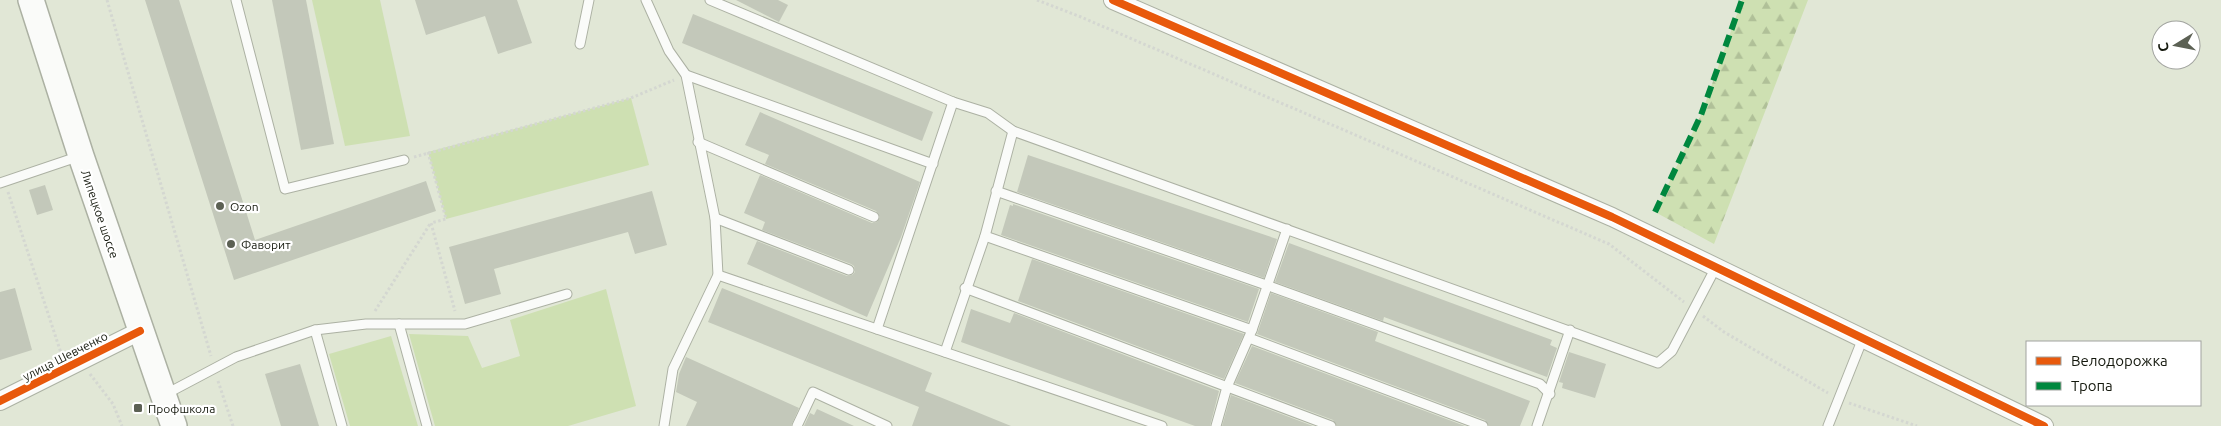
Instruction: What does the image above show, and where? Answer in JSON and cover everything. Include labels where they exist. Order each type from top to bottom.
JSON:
[{"type":"main road","name":"Липецкое шоссе","points":[[31,0],[81,156],[174,426]]},
{"type":"street","points":[[1113,0],[1612,217],[2044,426]]},
{"type":"street","name":"улица Шевченко","points":[[0,401],[140,331]]},
{"type":"lane","points":[[236,0],[285,190],[404,160]]},
{"type":"lane","points":[[580,44],[589,0]]},
{"type":"lane","points":[[646,0],[669,51],[686,75],[698,142],[715,218],[718,275],[673,369],[664,426]]},
{"type":"lane","points":[[710,0],[954,102],[988,113],[1013,130],[1658,363],[1672,351],[1716,267]]},
{"type":"lane","points":[[686,75],[933,164]]},
{"type":"lane","points":[[877,329],[954,102]]},
{"type":"lane","points":[[945,352],[984,236],[1013,130]]},
{"type":"lane","points":[[698,142],[874,217]]},
{"type":"lane","points":[[3,184],[81,156]]},
{"type":"lane","points":[[996,191],[1269,286],[1540,384],[1550,394]]},
{"type":"lane","points":[[715,218],[849,270]]},
{"type":"lane","points":[[1216,426],[1227,387],[1251,334],[1287,229]]},
{"type":"lane","points":[[984,236],[1251,334],[1483,426]]},
{"type":"lane","points":[[718,275],[1162,426]]},
{"type":"lane","points":[[966,288],[1331,426]]},
{"type":"lane","points":[[164,396],[236,357],[315,330],[366,324],[465,324],[567,294]]},
{"type":"lane","points":[[399,324],[427,426]]},
{"type":"lane","points":[[315,330],[342,426]]},
{"type":"lane","points":[[1537,426],[1550,394],[1570,330]]},
{"type":"lane","points":[[1828,426],[1863,338]]},
{"type":"lane","points":[[797,426],[812,392],[887,426]]},
{"type":"path","points":[[108,0],[214,369],[233,426]]},
{"type":"path","points":[[1037,0],[1082,17],[1609,244],[1724,332],[1839,399],[1917,426]]},
{"type":"path","points":[[404,160],[632,98],[686,75]]},
{"type":"path","points":[[366,324],[431,223],[446,219],[428,152]]},
{"type":"path","points":[[3,184],[66,368],[89,372],[113,404],[122,426]]},
{"type":"path","points":[[431,223],[459,323]]},
{"type":"green space","points":[[312,0],[380,0],[410,136],[345,146]]},
{"type":"green space","points":[[1742,0],[1808,0],[1714,244],[1655,212],[1701,115]]},
{"type":"green space","points":[[631,98],[649,165],[446,219],[428,152]]},
{"type":"green space","points":[[606,289],[636,406],[568,426],[435,426],[409,334],[468,336],[482,368],[520,356],[510,320]]},
{"type":"green space","points":[[391,336],[418,426],[350,426],[329,354]]},
{"type":"building","points":[[145,0],[179,0],[255,240],[426,181],[436,211],[234,280]]},
{"type":"building","points":[[272,0],[306,0],[334,144],[301,150]]},
{"type":"building","points":[[415,0],[517,0],[532,43],[498,54],[485,16],[426,35]]},
{"type":"building","points":[[736,0],[778,0],[788,5],[779,22]]},
{"type":"building","points":[[693,14],[933,112],[922,141],[682,43]]},
{"type":"building","points":[[760,112],[920,182],[901,237],[867,317],[747,264],[757,241],[847,276],[855,272],[854,266],[851,264],[762,230],[765,222],[744,213],[760,175],[872,223],[877,222],[880,217],[876,211],[765,164],[769,155],[745,145]]},
{"type":"building","points":[[1028,155],[1277,239],[1264,278],[1017,192]]},
{"type":"building","points":[[45,185],[53,210],[37,215],[29,190]]},
{"type":"building","points":[[652,191],[667,245],[635,254],[628,232],[494,269],[501,294],[465,304],[449,247]]},
{"type":"building","points":[[1013,204],[1259,289],[1248,322],[1001,235],[1010,205],[1013,206]]},
{"type":"building","points":[[1289,243],[1552,340],[1550,345],[1557,348],[1547,377],[1384,317],[1383,321],[1275,282]]},
{"type":"building","points":[[1032,259],[1244,334],[1224,379],[1018,301]]},
{"type":"building","points":[[15,288],[32,350],[0,360],[0,292]]},
{"type":"building","points":[[722,288],[932,373],[925,391],[1011,426],[912,426],[919,407],[708,322]]},
{"type":"building","points":[[1271,293],[1378,332],[1375,341],[1530,401],[1520,426],[1489,426],[1485,420],[1257,334]]},
{"type":"building","points":[[971,309],[1010,323],[1014,313],[1219,391],[1210,426],[1195,426],[961,342]]},
{"type":"building","points":[[1252,346],[1465,426],[1337,426],[1333,420],[1235,383]]},
{"type":"building","points":[[1569,352],[1606,364],[1595,398],[1562,388],[1563,383],[1559,382]]},
{"type":"building","points":[[686,357],[799,408],[791,426],[686,426],[697,402],[676,392],[679,374]]},
{"type":"building","points":[[300,364],[319,426],[281,426],[265,374]]},
{"type":"building","points":[[1231,395],[1313,426],[1222,426]]},
{"type":"building","points":[[817,409],[854,426],[804,426],[810,413],[814,415]]},
{"type":"marked path","points":[[1655,212],[1701,115],[1742,0]]},
{"type":"cycle path","points":[[1113,0],[1612,217],[2044,426]]},
{"type":"cycle path","points":[[0,401],[140,331]]},
{"type":"place","name":"Ozon","points":[[220,206]]},
{"type":"place","name":"Фаворит","points":[[231,244]]},
{"type":"place","name":"Профшкола","points":[[138,408]]}]
